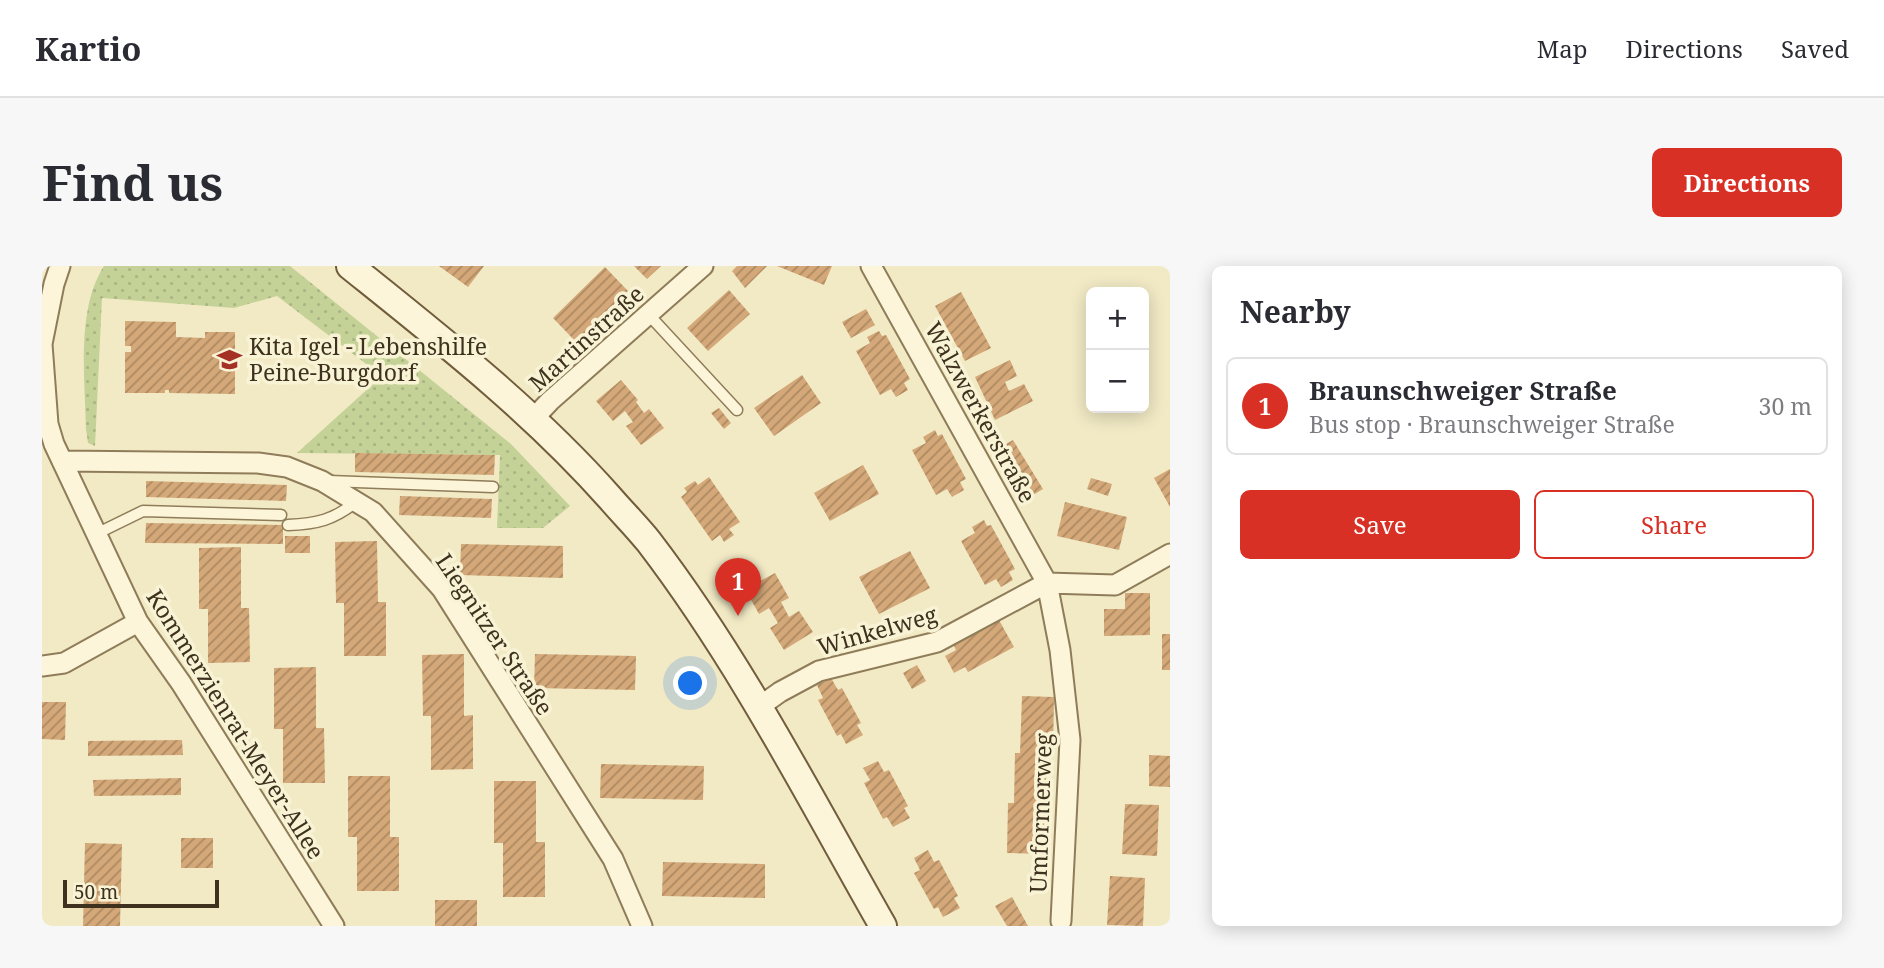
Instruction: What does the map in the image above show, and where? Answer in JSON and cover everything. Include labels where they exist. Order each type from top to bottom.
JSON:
[{"type":"street","name":"Kommerzienrat-Meyer-Allee","points":[[60,266],[42,344],[48,424],[62,461],[138,622],[181,683],[334,926]]},
{"type":"street","points":[[350,266],[436,334],[533,419],[591,477],[648,541],[712,632],[759,707],[883,926]]},
{"type":"street","name":"Martinstraße","points":[[533,419],[703,266]]},
{"type":"street","name":"Walzwerkerstraße","points":[[871,266],[1047,583]]},
{"type":"street","name":"Liegnitzer Straße","points":[[62,461],[258,463],[287,467],[322,481],[373,512],[442,589],[613,859],[642,926]]},
{"type":"street","points":[[1047,583],[1115,585],[1170,554]]},
{"type":"street","name":"Winkelweg","points":[[759,707],[819,671],[937,642],[1047,583]]},
{"type":"street","name":"Umformerweg","points":[[1047,583],[1059,650],[1070,740],[1061,921]]},
{"type":"street","points":[[42,666],[64,663],[138,622]]},
{"type":"lane","points":[[649,315],[737,410]]},
{"type":"lane","points":[[322,481],[493,487]]},
{"type":"lane","points":[[288,525],[312,525],[338,516],[356,502]]},
{"type":"lane","points":[[95,534],[143,512],[281,514]]},
{"type":"green space","points":[[104,266],[290,266],[511,444],[570,506],[543,528],[497,528],[500,455],[297,453],[382,376],[277,296],[234,308],[102,298],[95,446],[88,443],[84,345],[89,303]]},
{"type":"building","points":[[439,266],[484,266],[468,287]]},
{"type":"building","points":[[634,266],[661,266],[647,279]]},
{"type":"building","points":[[737,266],[767,266],[745,288],[732,271]]},
{"type":"building","points":[[777,266],[832,266],[824,285]]},
{"type":"building","points":[[605,267],[628,291],[576,342],[553,318]]},
{"type":"building","points":[[729,290],[750,314],[708,351],[687,328]]},
{"type":"building","points":[[961,292],[991,348],[965,361],[935,306]]},
{"type":"building","points":[[866,309],[875,325],[851,338],[842,322]]},
{"type":"building","points":[[125,321],[176,322],[176,337],[205,338],[205,332],[235,332],[235,356],[230,356],[230,362],[235,362],[235,394],[169,393],[169,390],[165,390],[165,393],[125,393],[125,352],[131,352],[131,346],[125,346]]},
{"type":"building","points":[[879,331],[882,336],[886,335],[910,379],[904,383],[908,390],[896,397],[891,389],[880,395],[856,351],[870,343],[867,337]]},
{"type":"building","points":[[1010,360],[1017,376],[1005,382],[1009,391],[1024,384],[1033,401],[995,420],[975,377]]},
{"type":"building","points":[[802,375],[821,403],[774,436],[754,408]]},
{"type":"building","points":[[621,380],[638,400],[636,402],[644,413],[649,409],[664,428],[641,445],[626,426],[633,422],[625,411],[613,421],[596,401]]},
{"type":"building","points":[[719,408],[731,423],[724,429],[711,413]]},
{"type":"building","points":[[935,430],[938,436],[942,434],[966,479],[960,482],[964,490],[952,497],[947,489],[936,495],[912,450],[926,443],[923,437]]},
{"type":"building","points":[[1013,440],[1043,489],[1028,498],[999,448]]},
{"type":"building","points":[[355,453],[495,455],[494,475],[355,472]]},
{"type":"building","points":[[863,465],[879,494],[830,521],[814,493]]},
{"type":"building","points":[[1170,469],[1170,507],[1154,478]]},
{"type":"building","points":[[709,477],[740,522],[729,529],[734,535],[724,542],[720,535],[712,541],[681,497],[687,492],[684,488],[695,481],[698,485]]},
{"type":"building","points":[[1091,478],[1112,484],[1108,496],[1087,489]]},
{"type":"building","points":[[146,481],[287,485],[286,501],[146,497]]},
{"type":"building","points":[[400,496],[492,499],[491,518],[399,515]]},
{"type":"building","points":[[1065,502],[1127,517],[1119,550],[1057,536]]},
{"type":"building","points":[[984,520],[987,526],[991,525],[1015,569],[1009,572],[1013,580],[1001,587],[996,579],[985,585],[961,541],[975,533],[972,527]]},
{"type":"building","points":[[146,523],[283,525],[283,544],[145,543]]},
{"type":"building","points":[[285,536],[310,536],[310,553],[285,553]]},
{"type":"building","points":[[377,541],[378,602],[386,602],[386,656],[344,656],[344,603],[336,603],[335,542]]},
{"type":"building","points":[[461,544],[563,546],[563,578],[460,575]]},
{"type":"building","points":[[241,547],[241,608],[249,608],[250,662],[208,663],[208,609],[199,609],[199,548]]},
{"type":"building","points":[[910,551],[930,588],[879,614],[859,577]]},
{"type":"building","points":[[775,573],[789,598],[781,602],[789,617],[799,611],[813,632],[784,650],[770,628],[778,623],[769,608],[759,614],[745,589]]},
{"type":"building","points":[[1125,593],[1150,593],[1150,635],[1104,636],[1104,609],[1125,609]]},
{"type":"building","points":[[999,620],[1014,647],[968,672],[965,667],[954,673],[945,656],[956,650],[953,644]]},
{"type":"building","points":[[1162,634],[1170,634],[1170,670],[1162,670]]},
{"type":"building","points":[[464,654],[464,716],[473,715],[473,769],[431,770],[431,716],[423,716],[422,655]]},
{"type":"building","points":[[535,654],[636,656],[635,690],[534,688]]},
{"type":"building","points":[[917,665],[926,681],[912,689],[903,673]]},
{"type":"building","points":[[316,667],[316,728],[324,728],[325,783],[283,783],[283,729],[274,729],[274,668]]},
{"type":"building","points":[[831,678],[838,690],[842,688],[861,723],[857,725],[863,735],[846,744],[841,734],[837,736],[818,700],[823,698],[817,685]]},
{"type":"building","points":[[1022,696],[1054,697],[1053,753],[1048,753],[1043,854],[1007,853],[1008,803],[1014,803],[1015,753],[1020,753]]},
{"type":"building","points":[[42,702],[66,702],[65,740],[42,739]]},
{"type":"building","points":[[182,740],[183,755],[88,756],[88,741]]},
{"type":"building","points":[[1149,755],[1170,756],[1170,787],[1149,786]]},
{"type":"building","points":[[878,761],[884,772],[889,770],[908,806],[904,808],[910,818],[893,827],[887,817],[883,819],[864,783],[870,780],[863,768]]},
{"type":"building","points":[[601,764],[704,766],[703,800],[600,798]]},
{"type":"building","points":[[348,776],[390,776],[390,837],[399,837],[399,891],[357,891],[357,837],[348,837]]},
{"type":"building","points":[[181,778],[181,795],[94,796],[93,780]]},
{"type":"building","points":[[494,781],[536,781],[536,842],[545,842],[545,897],[503,897],[503,843],[494,843]]},
{"type":"building","points":[[1125,804],[1159,805],[1157,856],[1122,854]]},
{"type":"building","points":[[181,838],[213,838],[213,868],[181,868]]},
{"type":"building","points":[[85,843],[122,844],[120,926],[83,926]]},
{"type":"building","points":[[928,850],[934,862],[939,860],[958,896],[954,898],[960,908],[943,917],[938,907],[934,909],[914,873],[920,870],[914,858]]},
{"type":"building","points":[[663,862],[765,864],[765,898],[662,896]]},
{"type":"building","points":[[1110,876],[1145,878],[1143,926],[1107,925]]},
{"type":"building","points":[[1012,897],[1028,926],[1007,926],[995,906]]},
{"type":"building","points":[[435,900],[477,900],[477,926],[435,926]]},
{"type":"place","name":"Kita Igel - Lebenshilfe Peine-Burgdorf","points":[[229,359]]},
{"type":"place","name":"Braunschweiger Straße","points":[[738,616]]}]
